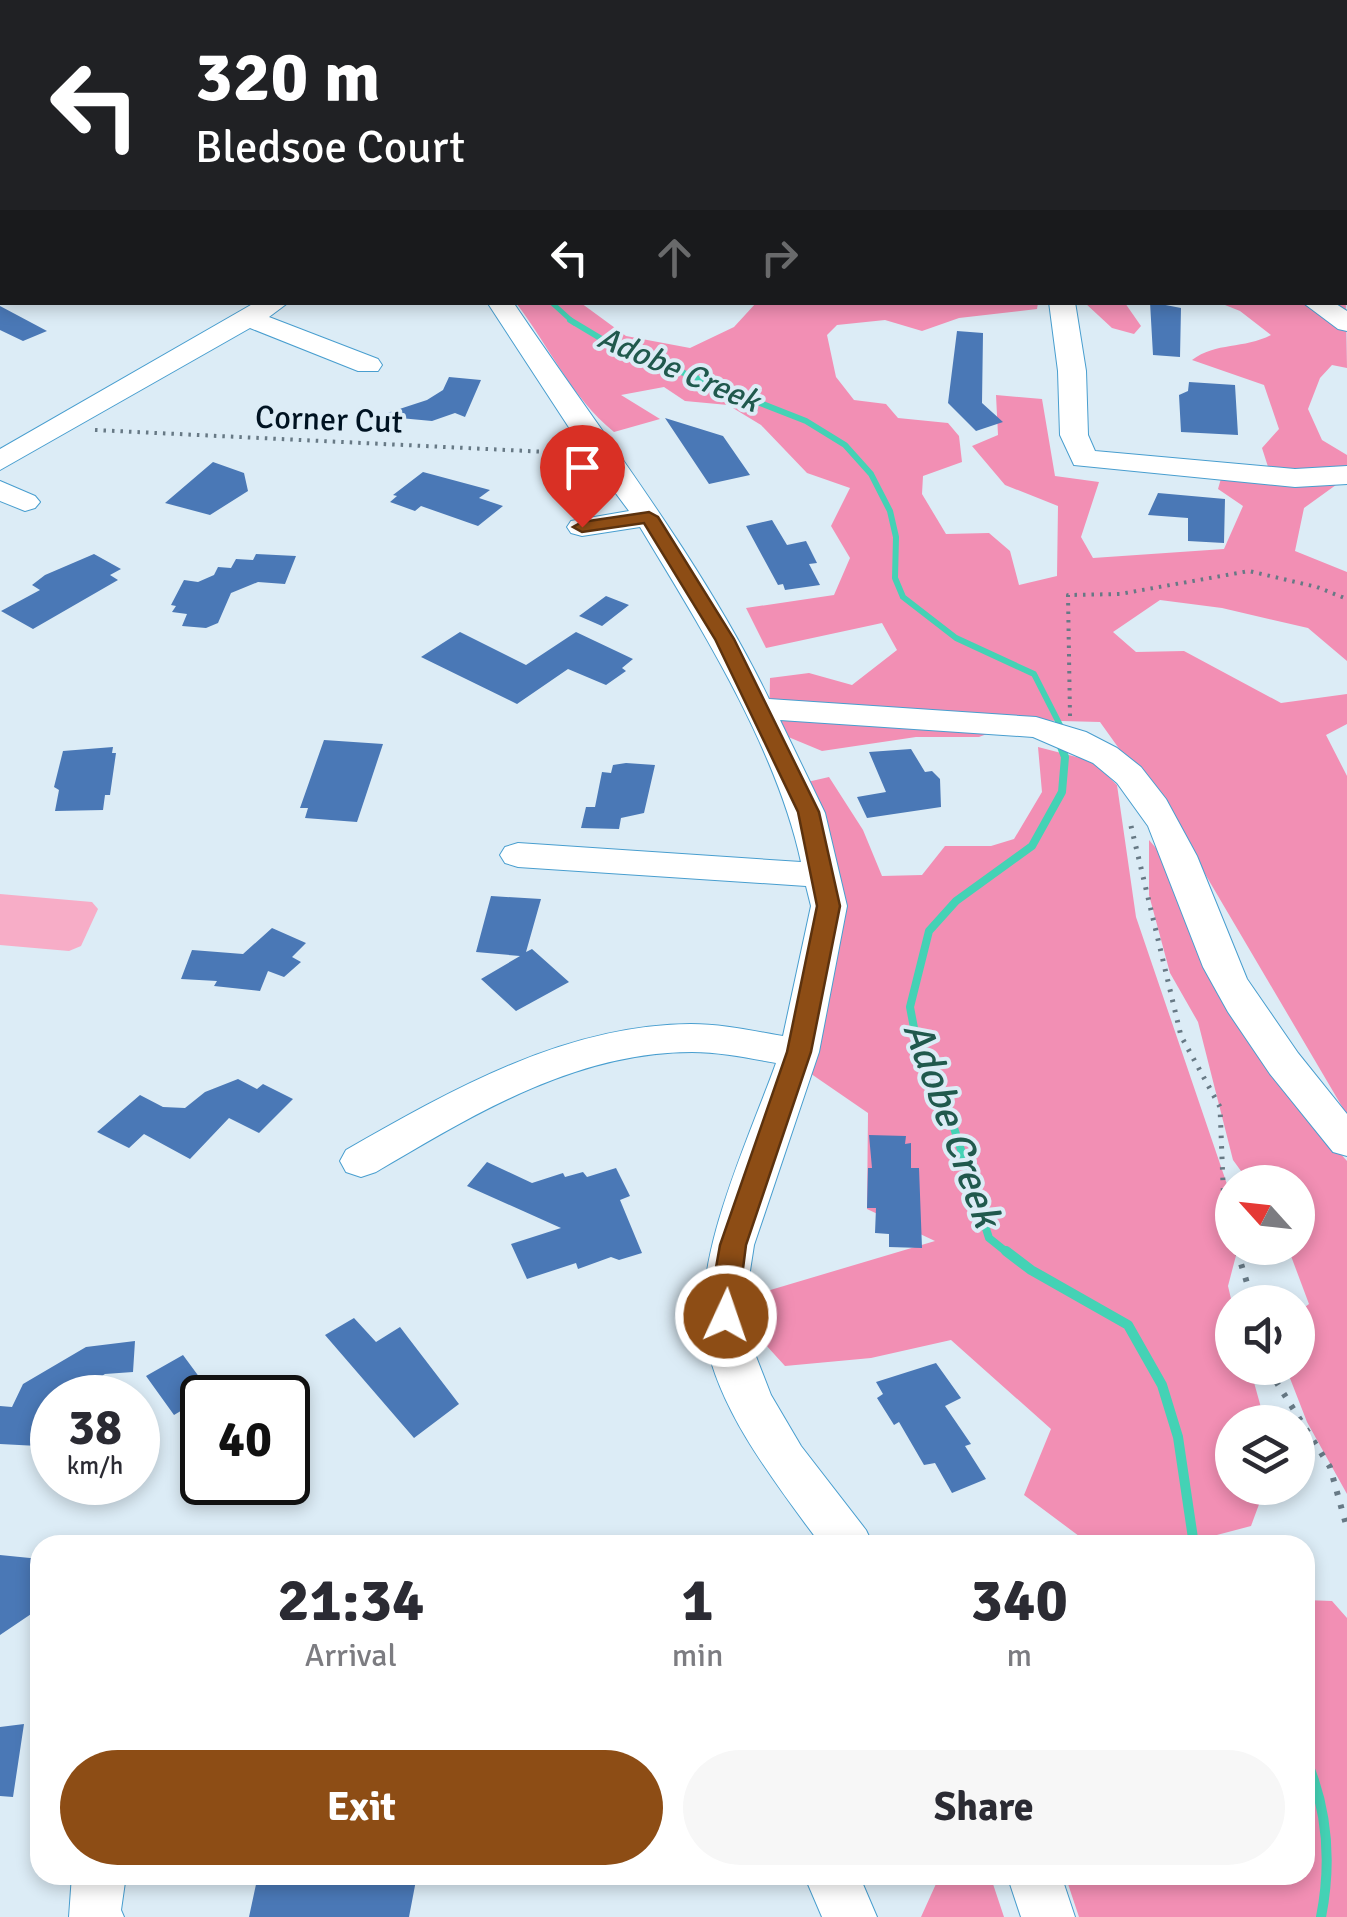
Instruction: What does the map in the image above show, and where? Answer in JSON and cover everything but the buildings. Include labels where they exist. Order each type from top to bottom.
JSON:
[{"type":"street","points":[[94,0],[144,0]]},
{"type":"street","points":[[0,461],[271,305]]},
{"type":"street","points":[[502,305],[599,452],[649,517],[724,639],[808,812],[828,906],[799,1052],[733,1245],[725,1290],[728,1342],[751,1400],[785,1460],[841,1535]]},
{"type":"street","points":[[1062,305],[1072,371],[1072,423],[1084,458],[1295,478],[1347,475]]},
{"type":"street","points":[[1320,305],[1347,322]]},
{"type":"street","points":[[249,318],[368,365]]},
{"type":"street","points":[[582,527],[649,517]]},
{"type":"street","points":[[758,708],[1036,727],[1070,734],[1128,770],[1172,835],[1228,978],[1302,1090],[1347,1141]]},
{"type":"street","points":[[518,855],[820,875]]},
{"type":"street","points":[[362,1161],[488,1092],[590,1050],[692,1038],[799,1052]]},
{"type":"street","points":[[98,1885],[94,1911],[98,1917]]},
{"type":"street","points":[[836,1885],[850,1917]]},
{"type":"street","points":[[1037,1885],[1048,1917]]},
{"type":"path","name":"Corner Cut","points":[[58,427],[167,436],[599,452]]},
{"type":"path","points":[[1070,734],[1068,595],[1120,594],[1250,571],[1347,599]]},
{"type":"path","points":[[1127,808],[1181,1036],[1220,1107],[1222,1165]]},
{"type":"path","points":[[1279,1385],[1330,1467],[1347,1528]]},
{"type":"shaded area","points":[[517,305],[584,305],[626,336],[690,348],[734,327],[754,305],[1038,305],[1037,309],[959,318],[922,331],[885,320],[837,325],[827,335],[836,377],[854,400],[886,404],[898,418],[948,423],[959,436],[962,462],[923,476],[922,494],[946,534],[989,533],[1010,551],[1019,585],[1057,576],[1058,506],[1005,485],[972,446],[998,435],[996,395],[1042,399],[1055,476],[1099,482],[1081,537],[1093,558],[1224,549],[1243,506],[1218,489],[1222,475],[1270,473],[1262,448],[1279,429],[1264,385],[1192,360],[1211,350],[1271,335],[1240,311],[1225,305],[1346,305],[1347,368],[1332,365],[1320,378],[1308,409],[1322,440],[1347,455],[1347,477],[1304,508],[1295,551],[1347,572],[1347,661],[1308,628],[1222,608],[1160,600],[1113,632],[1136,652],[1184,651],[1281,703],[1347,694],[1347,724],[1326,735],[1347,776],[1347,1115],[1188,845],[1100,722],[1023,720],[979,737],[916,737],[822,751],[769,729],[770,678],[809,673],[852,685],[897,650],[882,623],[766,648],[746,608],[834,595],[850,558],[831,526],[850,488],[807,473],[761,425],[728,405],[685,401],[664,387],[621,395],[660,419],[614,432],[585,403]]},
{"type":"shaded area","points":[[1087,305],[1126,305],[1141,326],[1134,334],[1112,328]]},
{"type":"shaded area","points":[[1038,747],[1092,761],[1117,785],[1136,917],[1220,1165],[1215,1165],[1215,1265],[1234,1265],[1228,1285],[1215,1285],[1215,1385],[1255,1385],[1260,1405],[1215,1405],[1215,1505],[1259,1505],[1251,1526],[1217,1535],[1078,1535],[1024,1495],[1051,1429],[951,1340],[871,1358],[785,1366],[755,1333],[767,1291],[935,1241],[867,1209],[868,1113],[804,1069],[818,1005],[803,783],[829,777],[863,830],[882,876],[922,875],[945,846],[991,846],[1014,839],[1042,792]]},
{"type":"shaded area","points":[[1149,840],[1194,892],[1308,1117],[1347,1161],[1347,1494],[1315,1436],[1315,1405],[1300,1405],[1293,1385],[1315,1385],[1315,1285],[1302,1285],[1294,1265],[1315,1265],[1315,1165],[1237,1165],[1233,1160],[1198,1022],[1170,973],[1149,895]]},
{"type":"shaded area","points":[[0,894],[92,902],[98,909],[81,946],[69,951],[0,945]]},
{"type":"shaded area","points":[[1315,1600],[1332,1601],[1347,1618],[1347,1917],[1079,1917],[1068,1885],[1315,1885]]},
{"type":"shaded area","points":[[935,1885],[993,1885],[1004,1917],[921,1917]]},
{"type":"waterway","name":"Adobe Creek","points":[[554,305],[572,321]]},
{"type":"waterway","name":"Adobe Creek","points":[[572,321],[610,344],[806,421],[845,445],[871,474],[890,511],[896,537],[895,578],[903,597],[956,638],[1034,674],[1061,727]]},
{"type":"waterway","name":"Adobe Creek","points":[[1009,1254],[989,1238],[941,1087],[914,1028],[910,1007],[929,931],[956,901],[1032,846],[1062,792],[1065,757],[1060,744]]},
{"type":"waterway","name":"Adobe Creek","points":[[1006,1251],[1031,1270],[1128,1325],[1162,1385],[1178,1437],[1193,1535]]},
{"type":"waterway","name":"Adobe Creek","points":[[1315,1783],[1327,1855],[1321,1917]]},
{"type":"route","points":[[582,527],[649,517],[724,639],[808,812],[828,906],[799,1052],[733,1245],[725,1290],[726,1316]]}]
